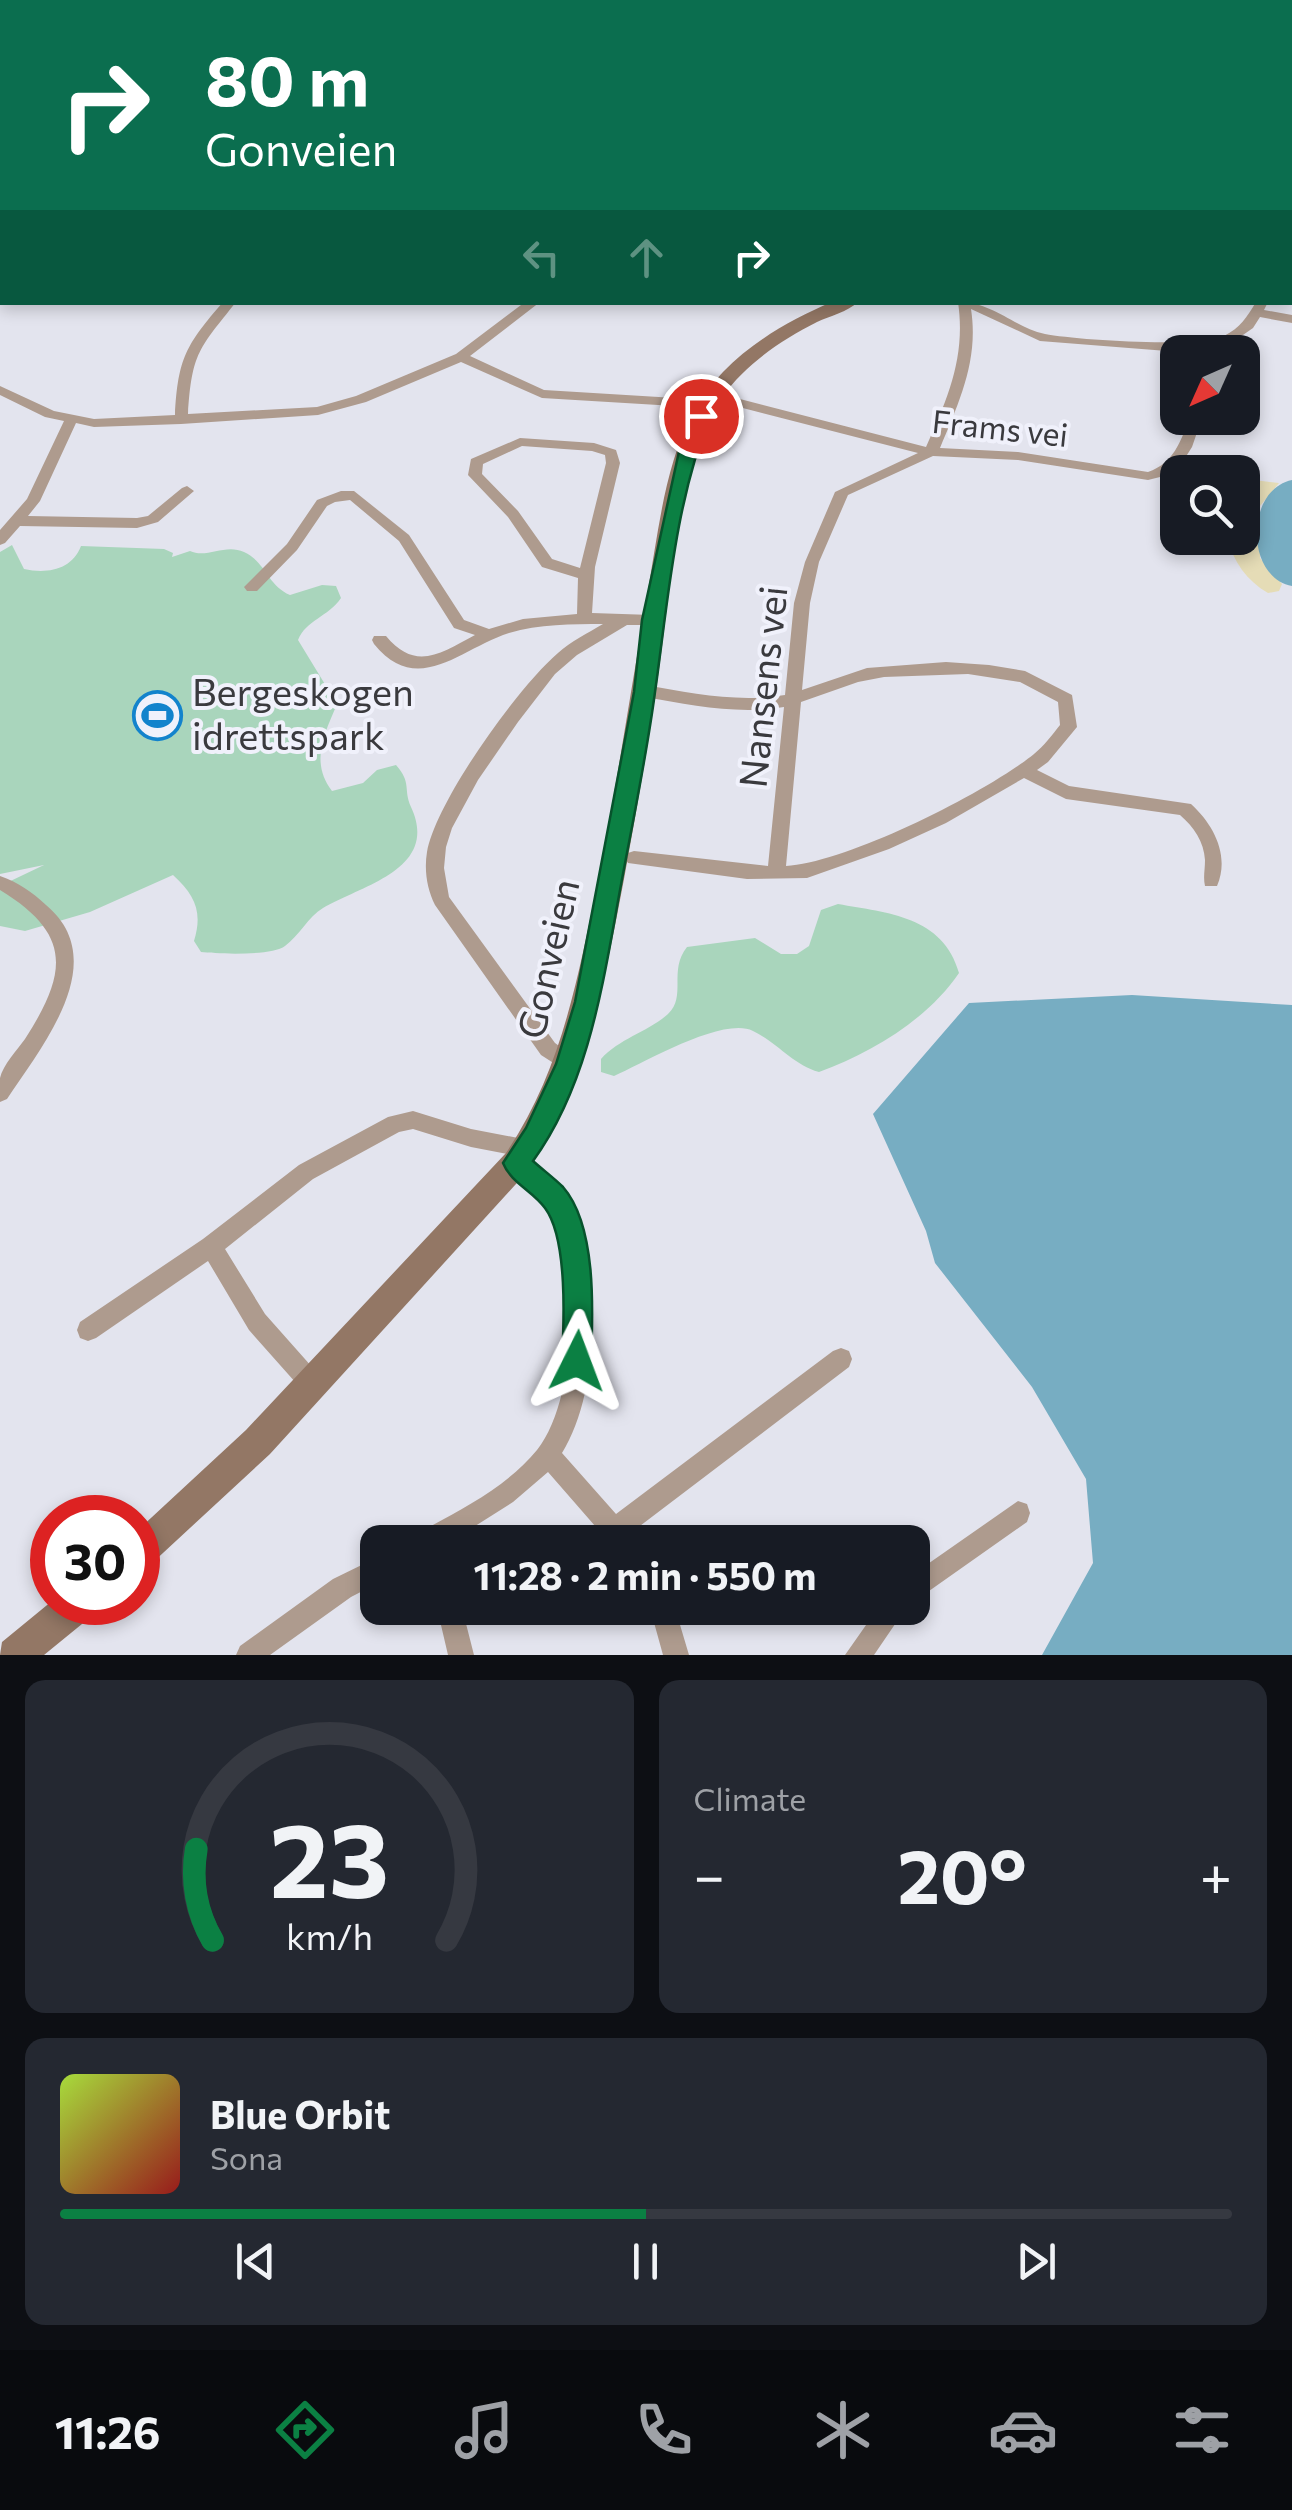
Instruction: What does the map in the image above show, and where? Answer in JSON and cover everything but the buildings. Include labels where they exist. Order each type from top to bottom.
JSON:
[{"type":"street","points":[[182,420],[188,354],[199,335],[227,305]]},
{"type":"street","points":[[0,390],[28,406],[71,420],[182,420],[318,411],[461,358],[530,305]]},
{"type":"street","name":"Gonveien","points":[[160,1533],[258,1442],[522,1156],[569,1064],[587,1002],[645,692],[652,620],[689,447],[711,400],[738,368],[772,341],[842,305]]},
{"type":"street","points":[[931,452],[965,371],[970,340],[965,305]]},
{"type":"street","points":[[971,305],[1040,337],[1160,346]]},
{"type":"street","points":[[1238,335],[1260,308],[1292,319]]},
{"type":"street","name":"Frams vei","points":[[461,358],[542,394],[711,400],[931,452],[1018,456],[1148,476],[1165,473],[1178,462],[1189,435]]},
{"type":"street","points":[[0,540],[33,502],[71,420]]},
{"type":"street","points":[[586,618],[581,600],[614,464],[611,453],[594,447],[520,442],[476,462],[475,476],[512,514],[547,564],[587,575]]},
{"type":"street","name":"Nansens vei","points":[[776,872],[802,603],[812,562],[842,492],[931,452]]},
{"type":"street","points":[[19,522],[137,523],[153,519],[187,491]]},
{"type":"street","points":[[252,587],[288,552],[321,501],[332,496],[354,496],[404,538],[459,624],[488,634]]},
{"type":"street","points":[[380,640],[391,654],[417,663],[434,660],[488,634],[510,628],[586,618],[652,620]]},
{"type":"street","points":[[569,1064],[548,1050],[441,900],[435,876],[437,847],[448,816],[537,684],[564,656],[623,620]]},
{"type":"street","points":[[634,858],[776,872],[823,868],[973,802],[1028,772],[1056,749],[1070,719],[1068,705],[1043,684],[992,671],[870,673],[763,704],[645,692]]},
{"type":"street","points":[[1028,772],[1066,792],[1185,809],[1213,851],[1216,869],[1211,881]]},
{"type":"street","points":[[0,883],[32,904],[59,931],[67,964],[58,996],[0,1093]]},
{"type":"street","points":[[88,1330],[211,1246],[306,1172],[395,1124],[413,1120],[522,1156],[555,1198],[565,1220],[579,1292],[580,1336],[574,1386],[563,1425],[548,1456],[522,1480],[455,1525]]},
{"type":"street","points":[[211,1246],[256,1322],[312,1384]]},
{"type":"street","points":[[634,1525],[841,1359]]},
{"type":"street","points":[[548,1456],[610,1525]]},
{"type":"street","points":[[930,1578],[1018,1512]]},
{"type":"street","points":[[250,1655],[360,1578]]},
{"type":"street","points":[[15,1655],[52,1625]]},
{"type":"street","points":[[454,1625],[460,1655]]},
{"type":"street","points":[[668,1625],[676,1655]]},
{"type":"street","points":[[858,1655],[880,1625]]},
{"type":"green space","points":[[12,545],[24,569],[41,571],[65,565],[81,546],[164,549],[173,553],[172,557],[190,551],[237,550],[251,556],[290,595],[322,585],[336,586],[341,598],[298,640],[337,704],[321,748],[322,770],[332,791],[363,783],[377,770],[396,765],[406,781],[417,828],[415,846],[406,860],[376,882],[323,908],[285,946],[269,951],[201,952],[194,941],[198,921],[195,905],[173,875],[90,912],[25,931],[0,926],[0,886],[44,865],[0,874],[0,552]]},
{"type":"green space","points":[[838,904],[894,915],[927,928],[951,954],[959,973],[931,1006],[896,1033],[819,1072],[762,1036],[740,1028],[704,1035],[614,1076],[601,1072],[601,1059],[673,1007],[679,965],[687,947],[755,938],[781,954],[797,954],[809,946],[821,910]]},
{"type":"sand","points":[[1260,481],[1279,483],[1260,506]]},
{"type":"sand","points":[[1233,555],[1260,555],[1282,584],[1279,591],[1268,593],[1260,588]]},
{"type":"water","points":[[1292,480],[1292,586],[1277,579],[1260,553],[1260,514],[1277,487]]},
{"type":"water","points":[[1132,995],[1292,1005],[1292,1655],[1042,1655],[1093,1563],[1086,1479],[1032,1387],[935,1263],[926,1231],[873,1114],[969,1003]]},
{"type":"place","name":"Bergeskogen idrettspark","points":[[157,715]]},
{"type":"route","points":[[577,1361],[579,1292],[565,1220],[555,1198],[516,1163],[536,1136],[569,1064],[587,1002],[645,692],[652,620],[689,447],[701,416]]}]
